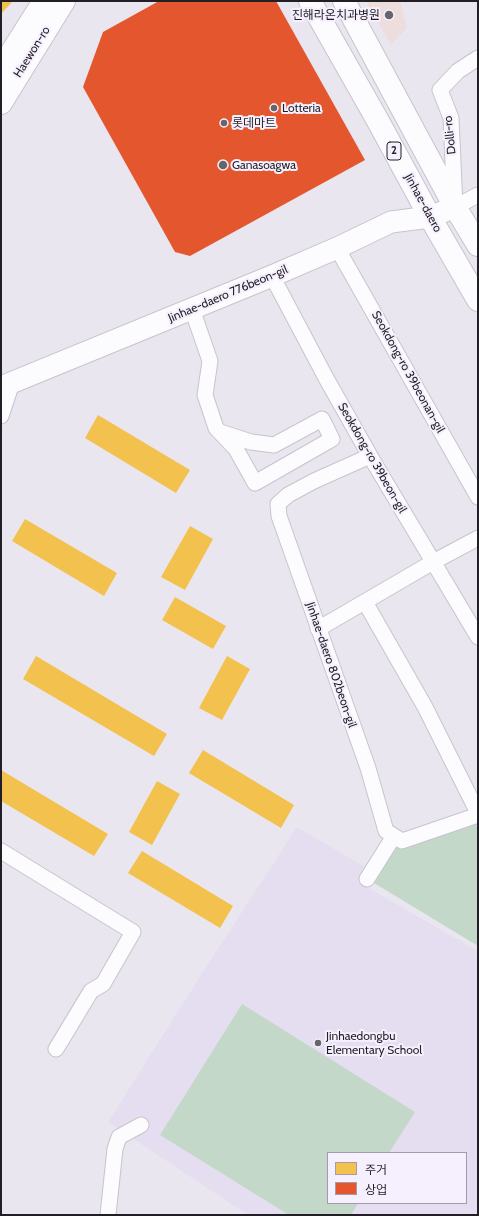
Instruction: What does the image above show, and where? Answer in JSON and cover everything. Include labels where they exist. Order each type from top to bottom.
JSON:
[{"type":"main road","points":[[1,69],[44,1]]},
{"type":"main road","name":"Haewon-ro","points":[[1,103],[64,1]]},
{"type":"main road","name":"Jinhae-daero","points":[[310,1],[478,300]]},
{"type":"main road","name":"2","points":[[344,1],[455,206],[478,245]]},
{"type":"main road","name":"Jinhae-daero 776beon-gil","points":[[7,385],[338,248],[390,222],[430,217],[455,206]]},
{"type":"street","name":"Dolli-ro","points":[[455,206],[451,118],[440,90],[458,71],[478,58]]},
{"type":"street","points":[[455,206],[478,195]]},
{"type":"street","name":"Seokdong-ro 39beonan-gil","points":[[338,248],[478,497]]},
{"type":"street","name":"Seokdong-ro 39beon-gil","points":[[272,276],[326,378],[370,456],[478,637]]},
{"type":"street","points":[[192,308],[210,361],[205,395],[216,428],[236,449],[255,483],[332,439],[322,419],[274,444],[251,442],[220,432]]},
{"type":"street","points":[[1,416],[7,385]]},
{"type":"street","name":"Jinhae-daero 802beon-gil","points":[[370,456],[314,481],[288,495],[278,504],[279,516],[368,768],[386,831],[394,836]]},
{"type":"street","points":[[318,629],[433,562],[478,538]]},
{"type":"street","points":[[365,602],[425,707],[478,814],[402,841],[394,836],[367,879]]},
{"type":"street","points":[[1,852],[133,932],[104,984],[91,991],[56,1049]]},
{"type":"street","points":[[108,1215],[115,1149],[119,1137],[141,1125]]},
{"type":"shaded area","name":"진해라온치과병원","points":[[366,1],[400,1],[407,28],[391,45]]},
{"type":"shaded area","name":"Jinhaedongbu Elementary School","points":[[297,827],[365,867],[358,882],[478,951],[478,1215],[248,1215],[108,1122]]},
{"type":"green space","points":[[476,821],[478,827],[478,946],[374,883],[395,848]]},
{"type":"green space","points":[[242,1004],[415,1112],[390,1152],[327,1152],[327,1204],[357,1204],[351,1215],[289,1215],[160,1135]]},
{"type":"building: 주거","points":[[1,1],[13,1],[1,14]]},
{"type":"building: 주거","points":[[98,415],[190,470],[176,493],[85,438]]},
{"type":"building: 주거","points":[[25,519],[117,573],[104,596],[12,541]]},
{"type":"building: 주거","points":[[190,526],[213,539],[185,590],[161,577]]},
{"type":"building: 주거","points":[[175,597],[226,626],[213,649],[162,620]]},
{"type":"building: 주거","points":[[36,656],[167,734],[154,756],[23,679]]},
{"type":"building: 주거","points":[[227,656],[250,669],[222,720],[199,708]]},
{"type":"building: 주거","points":[[203,750],[294,805],[281,828],[189,773]]},
{"type":"building: 주거","points":[[1,770],[108,834],[94,856],[1,801]]},
{"type":"building: 주거","points":[[157,781],[180,794],[152,845],[129,832]]},
{"type":"building: 주거","points":[[142,851],[233,906],[220,928],[128,873]]},
{"type":"building: 상업","name":"롯데마트","points":[[159,1],[276,1],[365,160],[190,256],[175,252],[83,87],[103,32]]},
{"type":"place","name":"진해라온치과병원","points":[[389,15]]},
{"type":"place","name":"Lotteria","points":[[274,108]]},
{"type":"place","name":"롯데마트","points":[[224,123]]},
{"type":"place","name":"Ganasoagwa","points":[[223,165]]},
{"type":"place","name":"Jinhaedongbu Elementary School","points":[[318,1043]]}]
